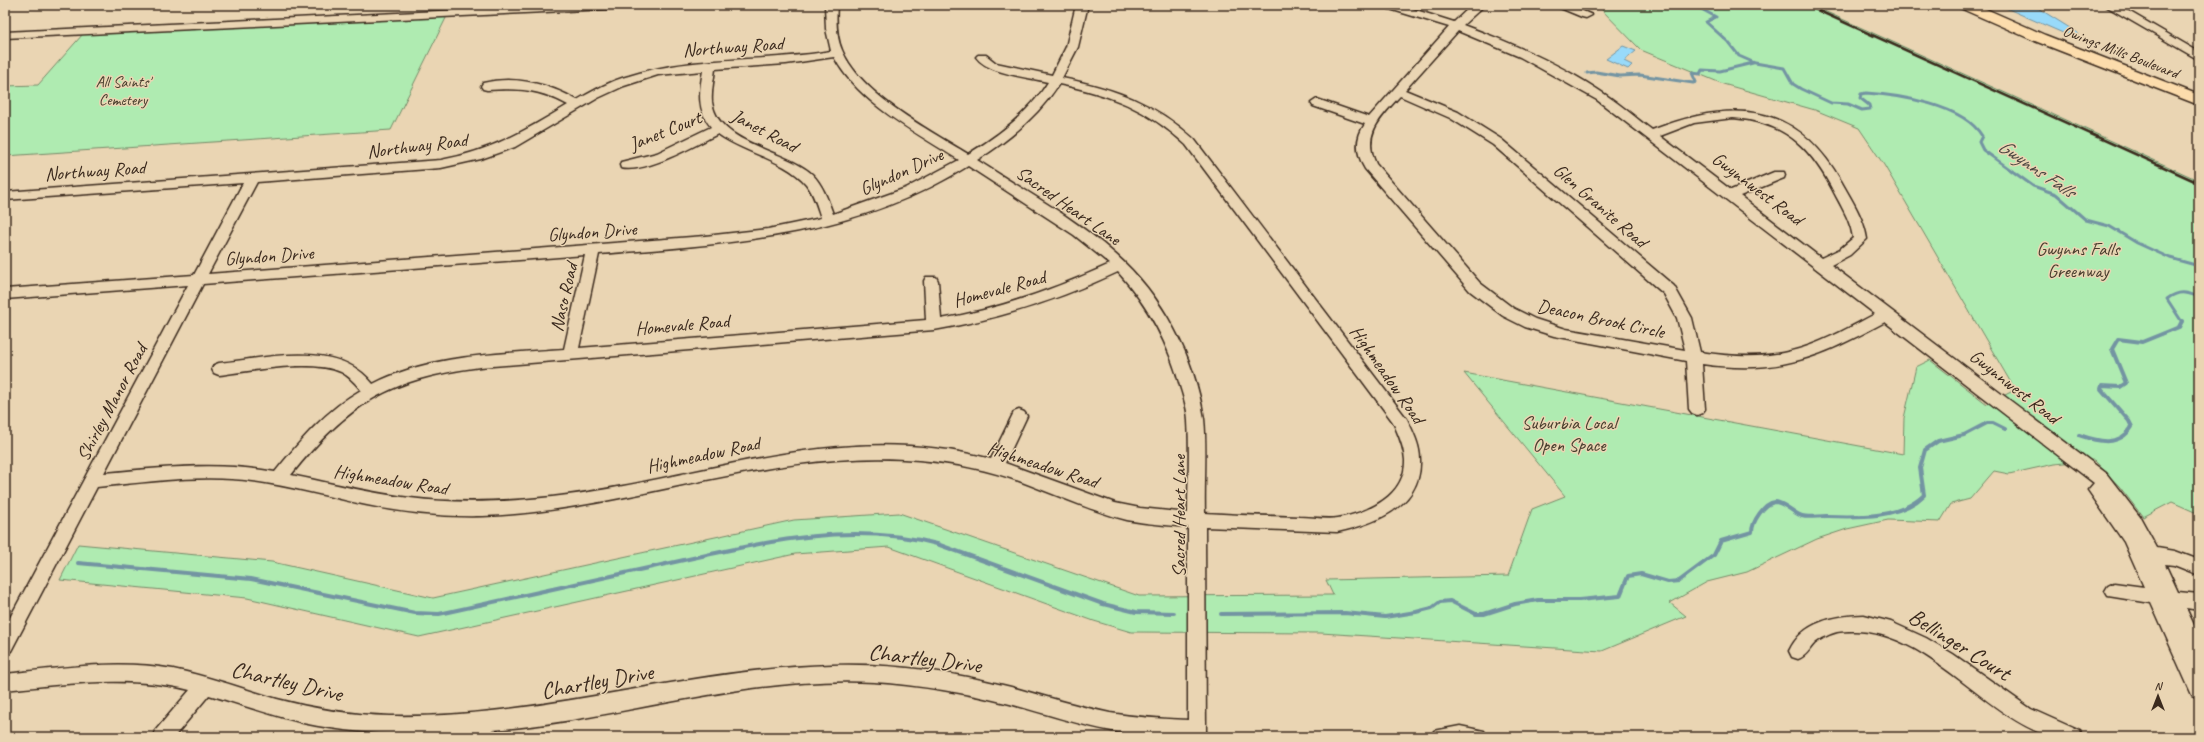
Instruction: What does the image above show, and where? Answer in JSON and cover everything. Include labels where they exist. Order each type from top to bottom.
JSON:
[{"type":"main road","name":"Owings Mills Boulevard","points":[[1965,5],[2040,38],[2199,100]]},
{"type":"street","points":[[5,34],[629,5]]},
{"type":"street","name":"Sacred Heart Lane","points":[[831,5],[830,24],[837,53],[852,75],[873,95],[968,160],[1086,237],[1119,266],[1143,292],[1158,313],[1182,361],[1190,389],[1196,420],[1198,520],[1197,733]]},
{"type":"street","name":"Glyndon Drive","points":[[5,294],[738,238],[829,220],[917,188],[968,160],[995,143],[1020,122],[1041,100],[1056,80],[1073,48],[1078,30],[1082,5]]},
{"type":"street","name":"Gwynnwest Road","points":[[1386,5],[1457,26],[1548,66],[1602,97],[2073,458],[2117,519],[2145,554],[2173,598],[2199,655]]},
{"type":"street","name":"Deacon Brook Circle","points":[[1479,5],[1468,13],[1371,122],[1365,133],[1364,143],[1365,155],[1370,166],[1475,287],[1493,302],[1510,314],[1550,330],[1693,356],[1728,361],[1755,362],[1777,361],[1800,356],[1823,347],[1887,314]]},
{"type":"street","points":[[1559,5],[1586,15]]},
{"type":"street","points":[[2110,5],[2199,57]]},
{"type":"street","name":"Northway Road","points":[[5,196],[422,167],[460,161],[513,143],[607,88],[634,78],[681,68],[801,61],[837,53]]},
{"type":"street","name":"Highmeadow Road","points":[[92,481],[203,471],[252,475],[278,479],[410,505],[473,509],[564,502],[769,460],[829,452],[861,451],[920,453],[996,466],[1127,513],[1198,520],[1338,525],[1373,517],[1398,500],[1407,488],[1414,464],[1412,447],[1399,419],[1201,156],[1180,131],[1156,112],[1126,98],[1092,88],[992,65],[982,57]]},
{"type":"street","name":"Janet Road","points":[[710,66],[706,104],[712,121],[718,129],[738,142],[782,160],[801,172],[819,194],[829,220]]},
{"type":"street","points":[[487,86],[536,86],[555,92],[576,105]]},
{"type":"street","name":"Glen Granite Road","points":[[1398,91],[1454,115],[1497,142],[1658,279],[1678,301],[1690,330],[1696,409]]},
{"type":"street","points":[[1317,103],[1371,122]]},
{"type":"street","points":[[1652,134],[1692,118],[1717,114],[1737,114],[1771,121],[1802,140],[1815,152],[1826,169],[1858,226],[1860,233],[1860,239],[1855,245],[1821,264]]},
{"type":"street","name":"Janet Court","points":[[626,165],[639,164],[653,160],[718,129]]},
{"type":"street","points":[[1731,195],[1779,175]]},
{"type":"street","name":"Shirley Manor Road","points":[[5,645],[197,279],[252,178]]},
{"type":"street","name":"Naso Road","points":[[570,353],[594,250]]},
{"type":"street","name":"Homevale Road","points":[[278,479],[320,428],[346,406],[370,391],[419,372],[456,363],[934,325],[992,314],[1041,300],[1070,289],[1119,266]]},
{"type":"street","points":[[930,280],[934,325]]},
{"type":"street","points":[[219,369],[301,362],[333,363],[347,368],[359,376],[370,391]]},
{"type":"street","points":[[996,466],[1019,416]]},
{"type":"street","points":[[2145,554],[2175,558],[2199,568]]},
{"type":"street","name":"Gwynnwest Road","points":[[2145,554],[2156,596],[2199,689]]},
{"type":"street","points":[[2114,591],[2199,602]]},
{"type":"street","name":"Bellinger Court","points":[[1798,651],[1811,635],[1838,625],[1863,623],[1890,629],[1922,645],[2020,712],[2073,737]]},
{"type":"street","name":"Chartley Drive","points":[[5,682],[122,673],[149,674],[204,686],[295,712],[384,725],[483,730],[535,717],[742,680],[794,674],[835,673],[917,677],[995,692],[1113,722],[1197,733]]},
{"type":"street","points":[[162,737],[204,686]]},
{"type":"street","points":[[1441,737],[1460,735],[1477,737]]},
{"type":"green space","name":"Gwynns Falls Greenway","points":[[1597,5],[1811,5],[2198,180],[2195,183],[2199,185],[2199,514],[2172,502],[2143,517],[2119,486],[2094,460],[2054,464],[2009,474],[1994,471],[1970,499],[1951,504],[1940,522],[1888,520],[1847,529],[1817,539],[1747,572],[1707,582],[1670,603],[1686,616],[1602,651],[1321,633],[1131,632],[1094,621],[889,547],[795,554],[419,637],[247,598],[60,580],[78,544],[272,562],[433,598],[794,520],[899,513],[1139,596],[1333,595],[1326,580],[1508,576],[1532,509],[1565,496],[1464,373],[1903,454],[1904,418],[1916,367],[1930,360],[1987,404],[2011,392],[2014,388],[1884,165],[1859,128],[1815,110],[1723,84],[1641,50]]},
{"type":"green space","name":"All Saints' Cemetery","points":[[447,16],[391,130],[5,156],[5,86],[38,85],[83,34]]},
{"type":"water","points":[[1999,5],[2033,5],[2078,33],[2077,36],[2063,33]]},
{"type":"water","points":[[1623,46],[1636,51],[1624,61],[1632,65],[1628,69],[1606,59]]},
{"type":"waterway","name":"Gwynns Falls","points":[[1694,5],[1716,17],[1706,22],[1728,42],[1739,56],[1755,63],[1784,68],[1793,84],[1801,89],[1831,103],[1848,104],[1862,110],[1870,109],[1869,105],[1860,98],[1861,94],[1866,93],[1912,99],[1946,109],[1961,116],[1973,125],[1982,136],[1979,142],[1983,150],[2033,186],[2056,194],[2086,220],[2109,226],[2137,243],[2170,258],[2199,266]]},
{"type":"waterway","points":[[1587,73],[1596,72],[1620,76],[1640,75],[1693,83],[1696,82],[1692,73],[1700,74],[1702,70],[1720,71],[1753,63]]},
{"type":"waterway","points":[[2182,322],[2167,299],[2179,293],[2199,297]]},
{"type":"waterway","points":[[2079,435],[2101,441],[2115,440],[2121,438],[2132,427],[2129,421],[2101,389],[2102,386],[2120,387],[2126,383],[2112,349],[2118,339],[2142,342],[2179,327],[2182,322]]},
{"type":"waterway","points":[[1221,614],[1345,613],[1385,617],[1416,612],[1432,608],[1440,602],[1450,601],[1476,614],[1484,614],[1515,604],[1538,600],[1579,600],[1620,596],[1628,576],[1641,574],[1668,582],[1679,581],[1714,555],[1721,541],[1752,532],[1756,518],[1763,509],[1771,503],[1778,502],[1799,515],[1807,517],[1851,517],[1878,515],[1903,509],[1924,495],[1920,468],[1925,450],[1938,441],[1964,435],[1987,423],[1993,423],[2005,429]]},
{"type":"waterway","points":[[78,563],[251,579],[415,613],[439,614],[761,544],[796,538],[866,534],[902,537],[937,544],[1103,604],[1136,612],[1174,613]]},
{"type":"railway","points":[[1806,5],[2199,183]]},
{"type":"park label","name":"Suburbia Local Open Space","points":[[1569,433]]}]
